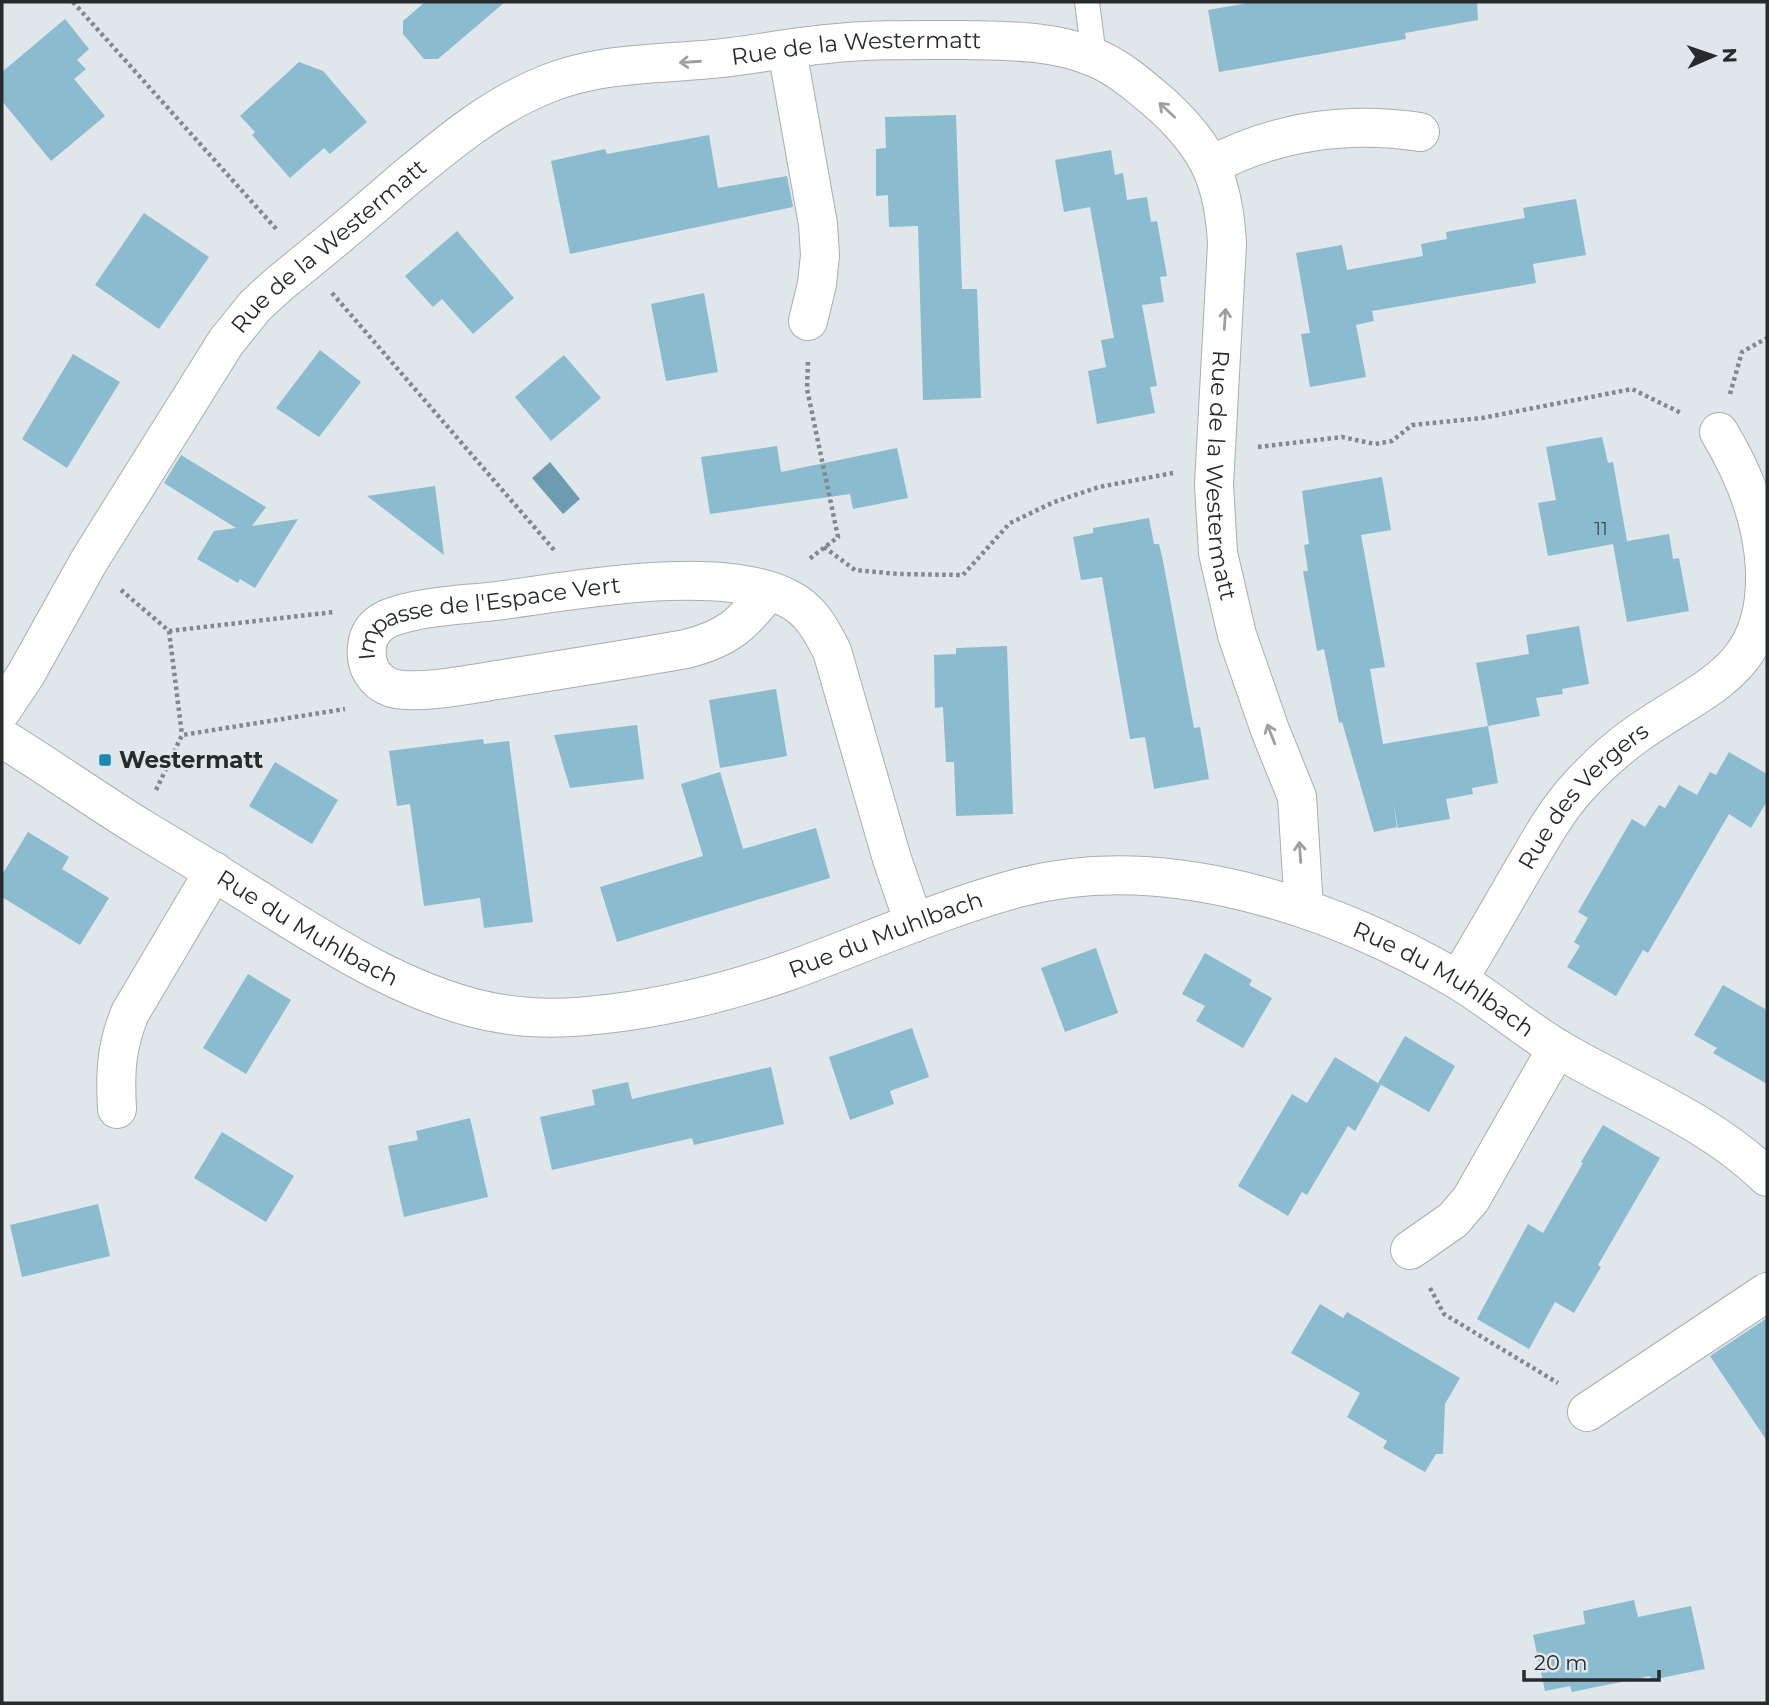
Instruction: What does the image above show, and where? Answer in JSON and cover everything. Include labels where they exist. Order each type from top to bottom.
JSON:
[{"type":"street","name":"Rue de la Westermatt","points":[[2,710],[26,674],[89,561],[226,342],[255,306],[453,139],[482,118],[540,87],[594,69],[620,65],[702,61],[861,41],[976,40],[1047,44],[1094,57],[1121,71],[1171,114],[1195,140],[1212,165],[1226,212],[1227,244],[1214,516],[1224,589],[1251,678],[1297,797],[1304,908]]},
{"type":"street","points":[[787,50],[818,223],[820,255],[817,285],[808,321]]},
{"type":"street","points":[[1212,165],[1237,152],[1275,139],[1324,130],[1360,126],[1420,132]]},
{"type":"street","name":"Rue des Vergers","points":[[1458,980],[1544,835],[1576,789],[1604,761],[1638,734],[1703,693],[1732,669],[1758,655],[1766,592],[1757,516],[1745,479],[1719,432]]},
{"type":"street","name":"Impasse de l'Espace Vert","points":[[769,591],[731,633],[686,649],[456,686],[394,689],[382,684],[372,674],[366,657],[372,630],[384,620],[400,614],[438,608],[584,589],[703,580],[738,583],[769,591],[789,598],[805,609],[820,627],[832,651],[892,859],[914,923]]},
{"type":"street","name":"Rue du Muhlbach","points":[[2,738],[139,827],[311,933],[401,981],[473,1007],[501,1014],[531,1017],[600,1015],[688,1000],[789,971],[914,923],[1015,889],[1074,877],[1117,876],[1200,883],[1304,908],[1359,929],[1458,980],[1557,1048],[1692,1121],[1749,1159],[1767,1177]]},
{"type":"street","points":[[117,1109],[116,1059],[121,1035],[131,1013],[214,871]]},
{"type":"street","points":[[1409,1250],[1453,1220],[1471,1199],[1557,1048]]},
{"type":"street","points":[[1587,1412],[1767,1292]]},
{"type":"lane","points":[[1087,2],[1094,57]]},
{"type":"path","points":[[769,591],[838,537],[807,389],[808,321]]},
{"type":"path","points":[[824,547],[855,570],[963,575],[1010,523],[1054,502],[1099,488],[1191,469],[1216,449],[1342,438],[1375,444],[1392,441],[1412,425],[1482,418],[1632,389],[1719,432],[1741,352],[1767,338]]},
{"type":"path","points":[[89,561],[169,631],[182,735],[139,827]]},
{"type":"path","points":[[169,631],[338,611],[384,620]]},
{"type":"path","points":[[182,735],[350,708],[394,689]]},
{"type":"path","points":[[1409,1250],[1444,1314],[1555,1380],[1587,1412]]},
{"type":"water","points":[[550,462],[580,499],[563,514],[532,478]]},
{"type":"building","points":[[425,2],[505,2],[438,59],[424,59],[403,34],[403,21]]},
{"type":"building","points":[[1254,2],[1477,2],[1478,20],[1405,33],[1406,39],[1219,72],[1208,10]]},
{"type":"building","points":[[65,19],[89,49],[77,60],[86,69],[74,79],[105,116],[51,161],[2,101],[2,72]]},
{"type":"building","points":[[299,62],[323,71],[367,122],[330,154],[324,148],[290,178],[252,135],[255,132],[240,116]]},
{"type":"building","points":[[956,115],[962,289],[977,289],[981,398],[923,400],[918,226],[889,227],[888,195],[876,196],[876,149],[886,148],[885,117]]},
{"type":"building","points":[[709,135],[718,188],[787,176],[793,207],[570,254],[551,161],[605,149],[607,154]]},
{"type":"building","points":[[1111,150],[1115,175],[1123,173],[1127,200],[1147,197],[1151,222],[1157,221],[1167,276],[1160,277],[1164,302],[1142,305],[1157,386],[1150,387],[1155,413],[1097,424],[1088,371],[1106,367],[1101,340],[1114,338],[1090,207],[1064,212],[1055,160]]},
{"type":"building","points":[[1576,199],[1586,255],[1533,264],[1536,283],[1372,311],[1374,321],[1356,325],[1366,377],[1310,387],[1301,334],[1310,333],[1296,253],[1342,245],[1347,270],[1423,256],[1421,244],[1447,239],[1446,232],[1525,218],[1523,208]]},
{"type":"building","points":[[144,213],[209,257],[159,329],[95,285]]},
{"type":"building","points":[[457,231],[514,298],[473,334],[442,299],[433,307],[405,276]]},
{"type":"building","points":[[704,293],[718,372],[666,381],[651,304]]},
{"type":"building","points":[[320,350],[361,382],[319,437],[276,408]]},
{"type":"building","points":[[73,354],[120,382],[67,468],[22,439]]},
{"type":"building","points":[[564,355],[601,398],[551,441],[515,397]]},
{"type":"building","points":[[1602,437],[1608,463],[1613,462],[1627,541],[1616,543],[1669,534],[1673,559],[1679,558],[1689,611],[1627,622],[1613,544],[1548,556],[1538,503],[1556,500],[1546,447]]},
{"type":"building","points":[[777,446],[781,472],[897,448],[908,498],[853,509],[850,494],[710,514],[701,457]]},
{"type":"building","points":[[181,455],[266,507],[252,526],[298,519],[255,588],[240,579],[238,583],[197,559],[214,531],[236,528],[164,483]]},
{"type":"building","points":[[1382,477],[1391,530],[1361,535],[1385,667],[1370,669],[1383,744],[1488,726],[1498,783],[1472,788],[1473,794],[1446,799],[1450,819],[1398,828],[1393,800],[1397,827],[1374,832],[1342,722],[1339,723],[1324,649],[1317,651],[1303,571],[1308,571],[1304,545],[1309,544],[1302,491]]},
{"type":"building","points":[[435,486],[444,555],[367,496]]},
{"type":"building","points":[[1149,518],[1154,544],[1159,544],[1163,561],[1194,728],[1200,727],[1209,779],[1154,789],[1145,737],[1130,739],[1102,577],[1081,580],[1073,537],[1093,533],[1093,528]]},
{"type":"building","points":[[1579,626],[1589,684],[1562,689],[1563,694],[1536,698],[1540,716],[1488,726],[1476,663],[1529,654],[1526,635]]},
{"type":"building","points":[[1007,646],[1013,814],[956,816],[954,762],[946,762],[943,707],[935,708],[934,655],[956,654],[956,648]]},
{"type":"building","points":[[776,689],[787,756],[720,768],[709,700]]},
{"type":"building","points":[[637,725],[644,779],[570,788],[554,735]]},
{"type":"building","points":[[483,739],[484,744],[509,741],[533,922],[484,928],[480,898],[424,906],[410,804],[397,806],[389,751]]},
{"type":"building","points":[[1729,752],[1767,774],[1767,801],[1751,828],[1729,814],[1648,953],[1643,950],[1616,996],[1567,967],[1580,946],[1574,942],[1588,918],[1578,912],[1632,819],[1645,827],[1659,805],[1665,808],[1679,785],[1697,795],[1710,772],[1716,775]]},
{"type":"building","points":[[275,762],[338,800],[312,844],[249,806]]},
{"type":"building","points":[[720,772],[743,849],[816,828],[830,878],[617,942],[600,887],[703,856],[681,784]]},
{"type":"building","points":[[28,832],[69,857],[62,869],[109,898],[80,945],[2,897],[2,875]]},
{"type":"building","points":[[1096,948],[1118,1013],[1065,1032],[1041,968]]},
{"type":"building","points":[[1205,953],[1252,980],[1249,985],[1272,998],[1243,1048],[1196,1021],[1205,1006],[1182,994]]},
{"type":"building","points":[[248,974],[291,1000],[246,1074],[203,1048]]},
{"type":"building","points":[[1723,985],[1767,1010],[1767,1084],[1713,1053],[1717,1048],[1694,1035]]},
{"type":"building","points":[[912,1028],[929,1077],[890,1091],[894,1104],[850,1120],[829,1057]]},
{"type":"building","points":[[1405,1036],[1455,1066],[1429,1112],[1378,1083]]},
{"type":"building","points":[[1335,1057],[1381,1085],[1355,1131],[1348,1126],[1307,1195],[1302,1192],[1288,1216],[1238,1186],[1292,1094],[1307,1103]]},
{"type":"building","points":[[771,1067],[784,1124],[694,1145],[692,1138],[552,1170],[540,1117],[595,1105],[592,1090],[628,1082],[632,1099]]},
{"type":"building","points":[[470,1118],[488,1197],[404,1217],[388,1146],[418,1140],[416,1131]]},
{"type":"building","points":[[1603,1125],[1660,1158],[1598,1265],[1601,1267],[1574,1313],[1555,1302],[1529,1349],[1477,1319],[1528,1224],[1543,1233]]},
{"type":"building","points":[[222,1132],[294,1176],[266,1222],[194,1178]]},
{"type":"building","points":[[98,1204],[110,1256],[22,1277],[10,1225]]},
{"type":"building","points":[[1320,1304],[1343,1318],[1347,1312],[1460,1378],[1445,1404],[1443,1454],[1436,1454],[1425,1472],[1383,1448],[1387,1441],[1347,1417],[1360,1393],[1291,1353]]},
{"type":"building","points":[[1767,1318],[1767,1441],[1710,1356]]},
{"type":"building","points":[[1634,1600],[1638,1617],[1691,1606],[1705,1669],[1651,1680],[1650,1676],[1572,1692],[1570,1686],[1545,1691],[1533,1635],[1585,1624],[1583,1611]]},
{"type":"place","name":"Westermatt","points":[[105,760]]}]
